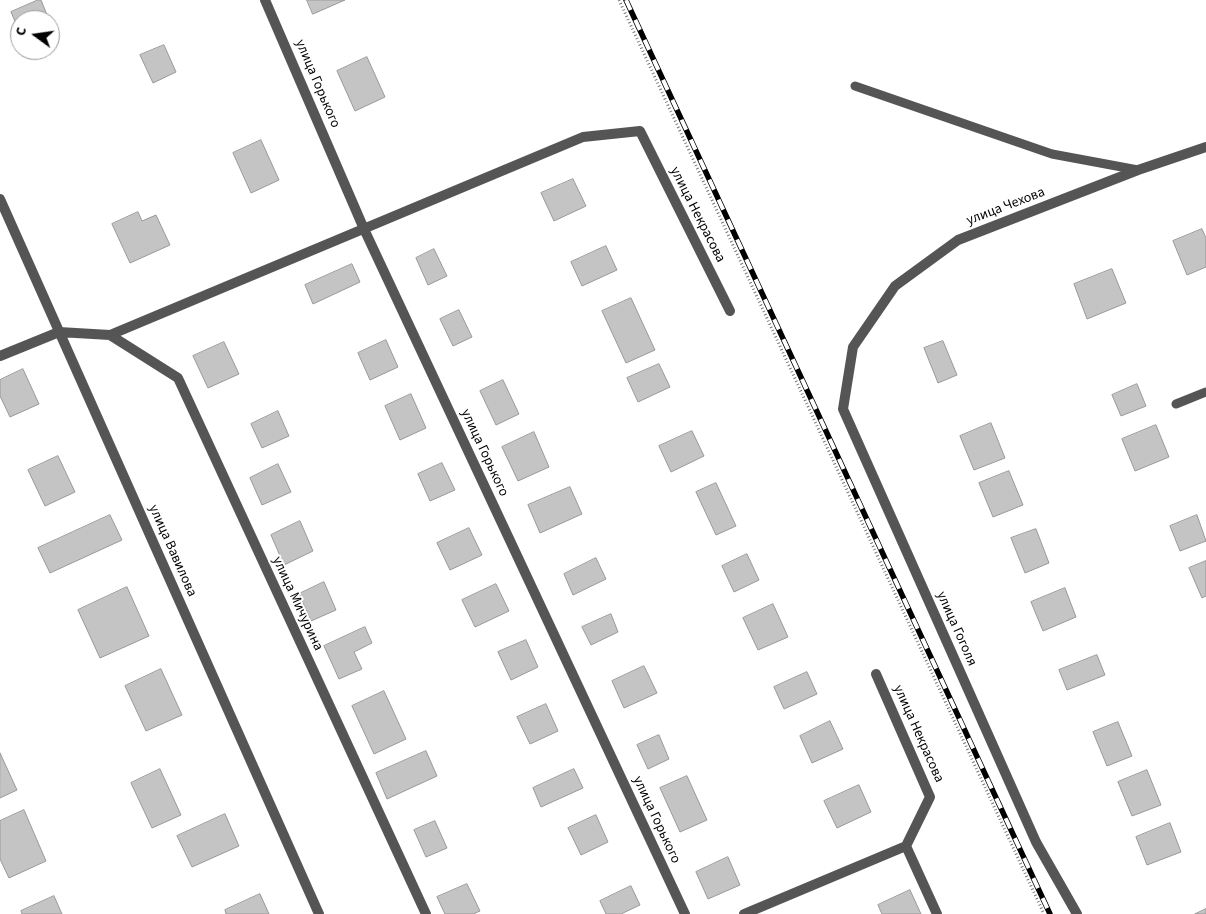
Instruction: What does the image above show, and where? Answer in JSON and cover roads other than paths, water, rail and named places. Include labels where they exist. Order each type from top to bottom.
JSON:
[{"type":"street","name":"улица Горького","points":[[265,0],[364,228],[685,914]]},
{"type":"street","name":"улица Некрасова","points":[[364,228],[583,137],[640,131],[730,311]]},
{"type":"street","name":"улица Чехова","points":[[853,347],[895,286],[958,240],[1138,170],[1206,148]]},
{"type":"street","name":"улица Вавилова","points":[[0,199],[319,914]]},
{"type":"street","points":[[0,356],[59,332],[110,335],[364,228]]},
{"type":"street","name":"улица Мичурина","points":[[110,335],[178,378],[426,914]]},
{"type":"street","name":"улица Гоголя","points":[[853,347],[843,409],[1036,842],[1077,914]]},
{"type":"street","name":"улица Некрасова","points":[[876,674],[930,797],[906,846]]},
{"type":"street","points":[[744,914],[906,846],[937,914]]},
{"type":"lane","points":[[855,86],[1052,154],[1138,170]]},
{"type":"lane","points":[[1176,404],[1206,392]]},
{"type":"railway","points":[[626,0],[1050,914]]}]
